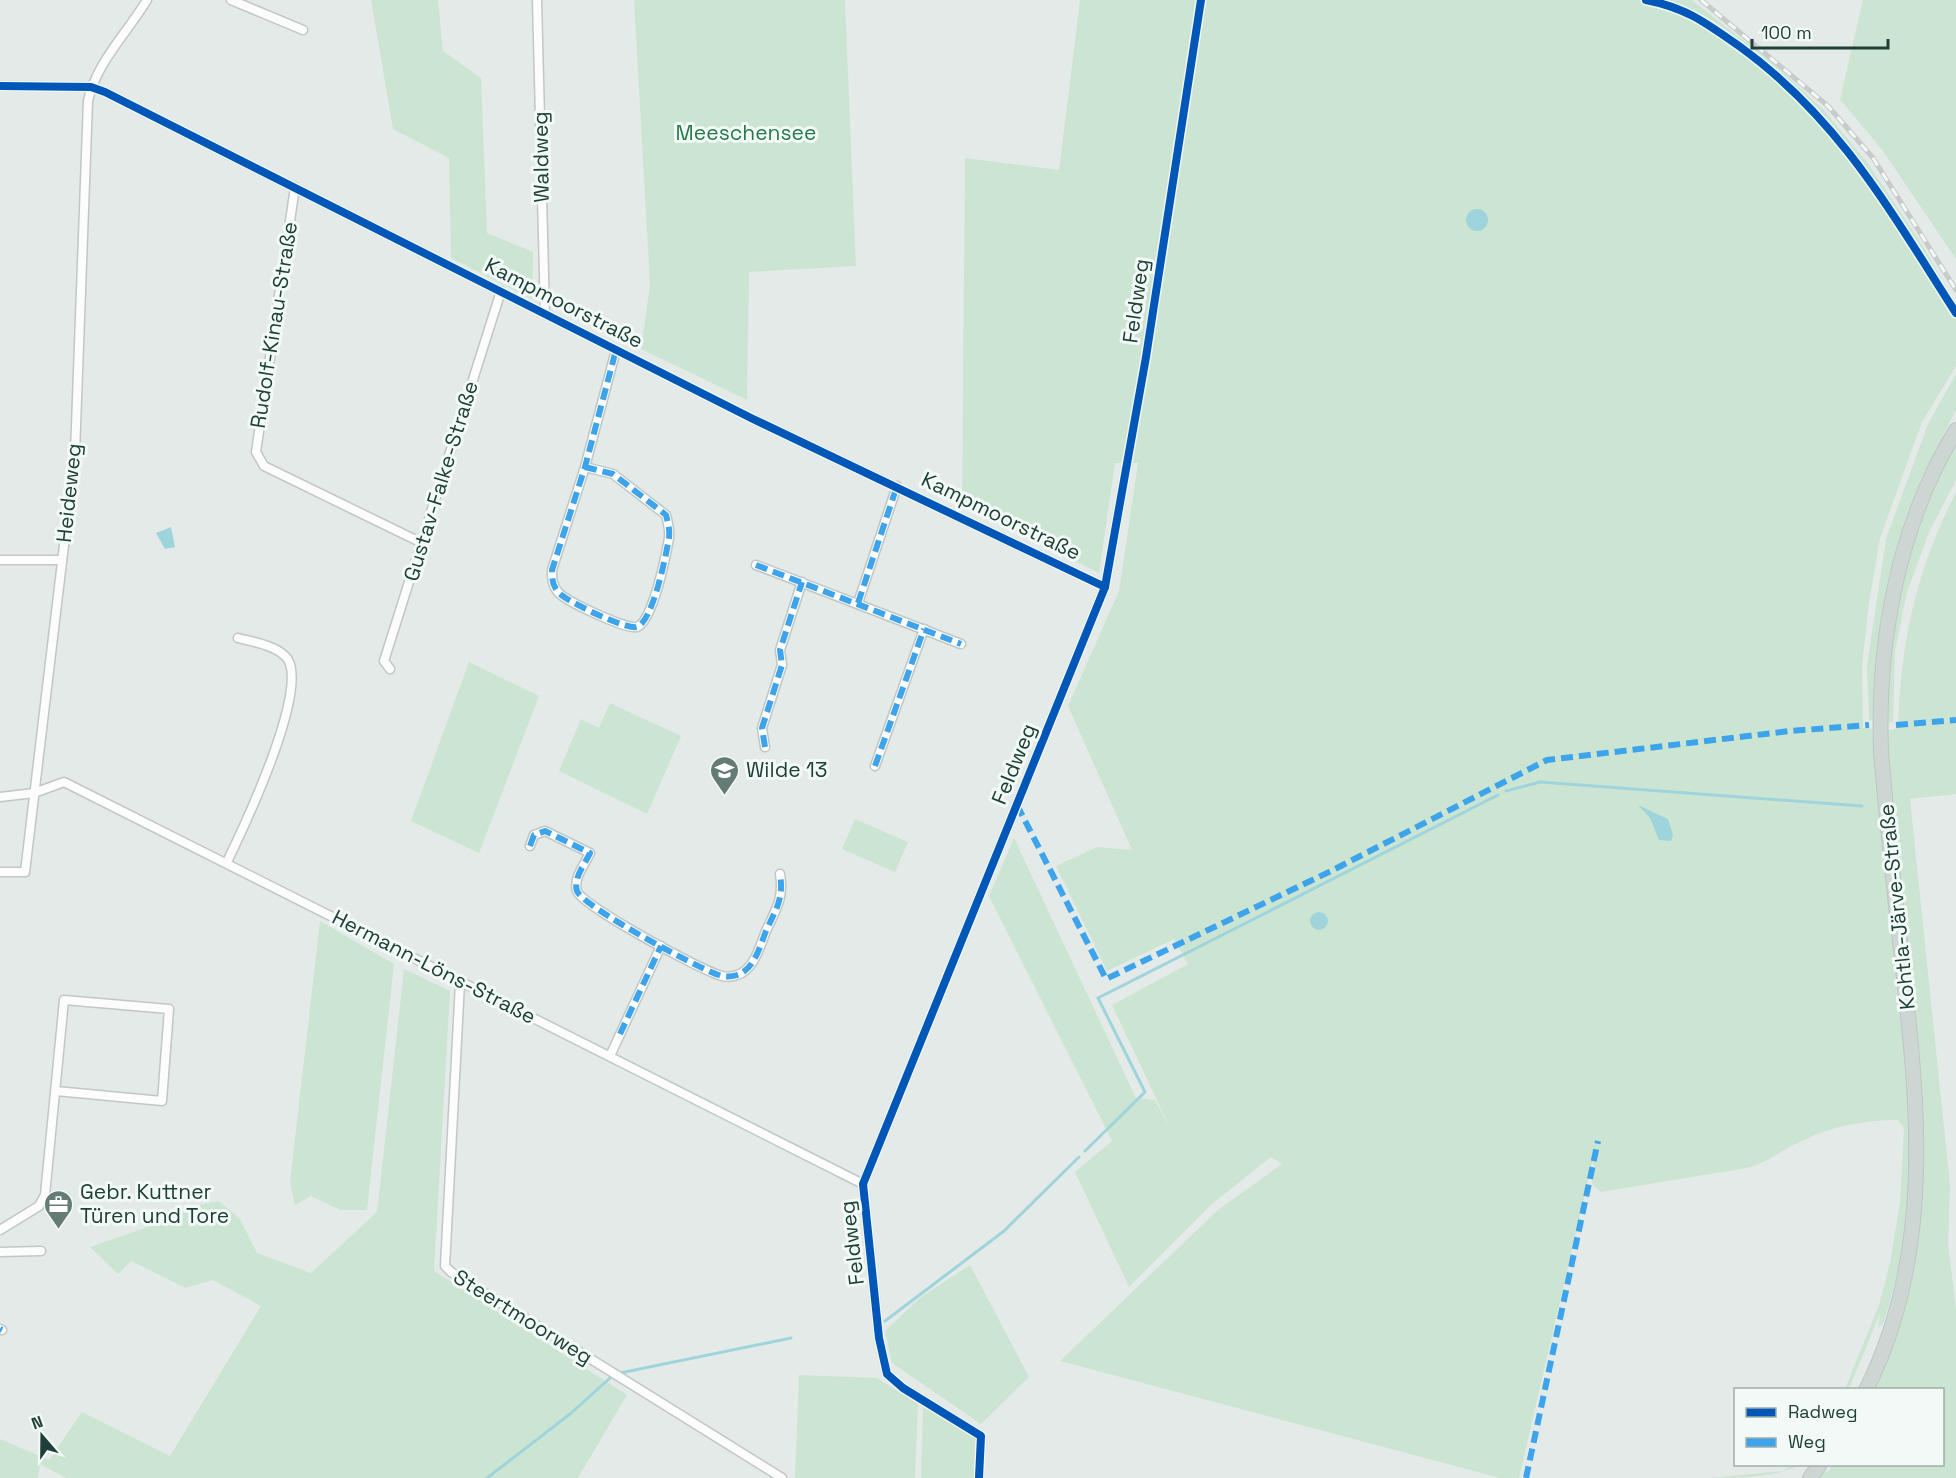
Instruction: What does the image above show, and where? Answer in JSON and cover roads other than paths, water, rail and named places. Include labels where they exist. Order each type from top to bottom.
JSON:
[{"type":"main road","name":"Kohtla-Järve-Straße","points":[[1866,1388],[1888,1334],[1904,1280],[1913,1231],[1918,1158],[1914,1077],[1881,752],[1880,698],[1884,649],[1903,554],[1930,481],[1956,430]]},
{"type":"street","points":[[91,87],[102,64],[147,0]]},
{"type":"street","points":[[231,0],[303,30]]},
{"type":"street","name":"Waldweg","points":[[537,0],[545,314]]},
{"type":"street","name":"Feldweg","points":[[979,1478],[981,1436],[903,1388],[886,1374],[879,1338],[863,1184],[1105,587],[1146,357],[1201,0]]},
{"type":"street","name":"Kampmoorstraße","points":[[0,86],[91,87],[105,92],[753,419],[1105,587]]},
{"type":"street","name":"Heideweg","points":[[0,872],[25,872],[75,453],[88,101],[91,87]]},
{"type":"street","name":"Rudolf-Kinau-Straße","points":[[295,187],[256,452],[264,466],[422,543]]},
{"type":"street","name":"Gustav-Falke-Straße","points":[[390,669],[384,661],[501,291]]},
{"type":"street","points":[[585,467],[613,474],[666,515],[669,537],[656,591],[645,622],[635,627],[623,626],[569,601],[558,592],[552,583],[552,570],[585,467],[616,350]]},
{"type":"street","points":[[858,603],[897,486]]},
{"type":"street","points":[[0,560],[62,560]]},
{"type":"street","points":[[756,565],[961,644]]},
{"type":"street","points":[[765,747],[762,728],[782,665],[780,650],[802,582]]},
{"type":"street","points":[[875,766],[924,629]]},
{"type":"street","points":[[227,862],[269,769],[286,710],[291,680],[290,665],[286,656],[270,647],[238,638]]},
{"type":"street","name":"Hermann-Löns-Straße","points":[[0,796],[34,793],[64,782],[863,1184]]},
{"type":"street","points":[[530,846],[534,835],[545,831],[590,853],[576,881],[578,893],[600,911],[718,975],[739,975],[753,961],[783,892],[780,874]]},
{"type":"street","points":[[610,1056],[661,946]]},
{"type":"street","name":"Steertmoorweg","points":[[460,983],[445,1266],[451,1272],[782,1478]]},
{"type":"street","points":[[0,1230],[39,1206],[45,1195],[64,1000],[169,1009],[162,1101],[56,1091]]},
{"type":"street","points":[[0,1252],[41,1251]]},
{"type":"water","points":[[1477,209],[1485,212],[1488,220],[1485,228],[1477,231],[1469,228],[1466,220],[1469,212]]},
{"type":"water","points":[[171,527],[175,547],[165,549],[156,533]]},
{"type":"water","points":[[1638,805],[1668,819],[1673,835],[1671,841],[1659,840],[1650,818]]},
{"type":"water","points":[[1315,912],[1323,912],[1328,917],[1326,928],[1315,930],[1310,925],[1310,917]]},
{"type":"waterway","points":[[1506,791],[1540,782],[1862,806]]},
{"type":"waterway","points":[[1085,1151],[1145,1092],[1098,998],[1498,795]]},
{"type":"waterway","points":[[885,1321],[1004,1231],[1079,1157]]},
{"type":"waterway","points":[[620,1373],[791,1338]]},
{"type":"waterway","points":[[487,1478],[570,1414],[610,1378]]},
{"type":"railway","points":[[1701,0],[1828,106],[1873,158],[1956,290]]},
{"type":"place","name":"Wilde 13","points":[[725,796]]},
{"type":"place","name":"Gebr. Kuttner Türen und Tore","points":[[59,1230]]},
{"type":"park label","name":"Meeschensee","points":[[746,133]]}]
